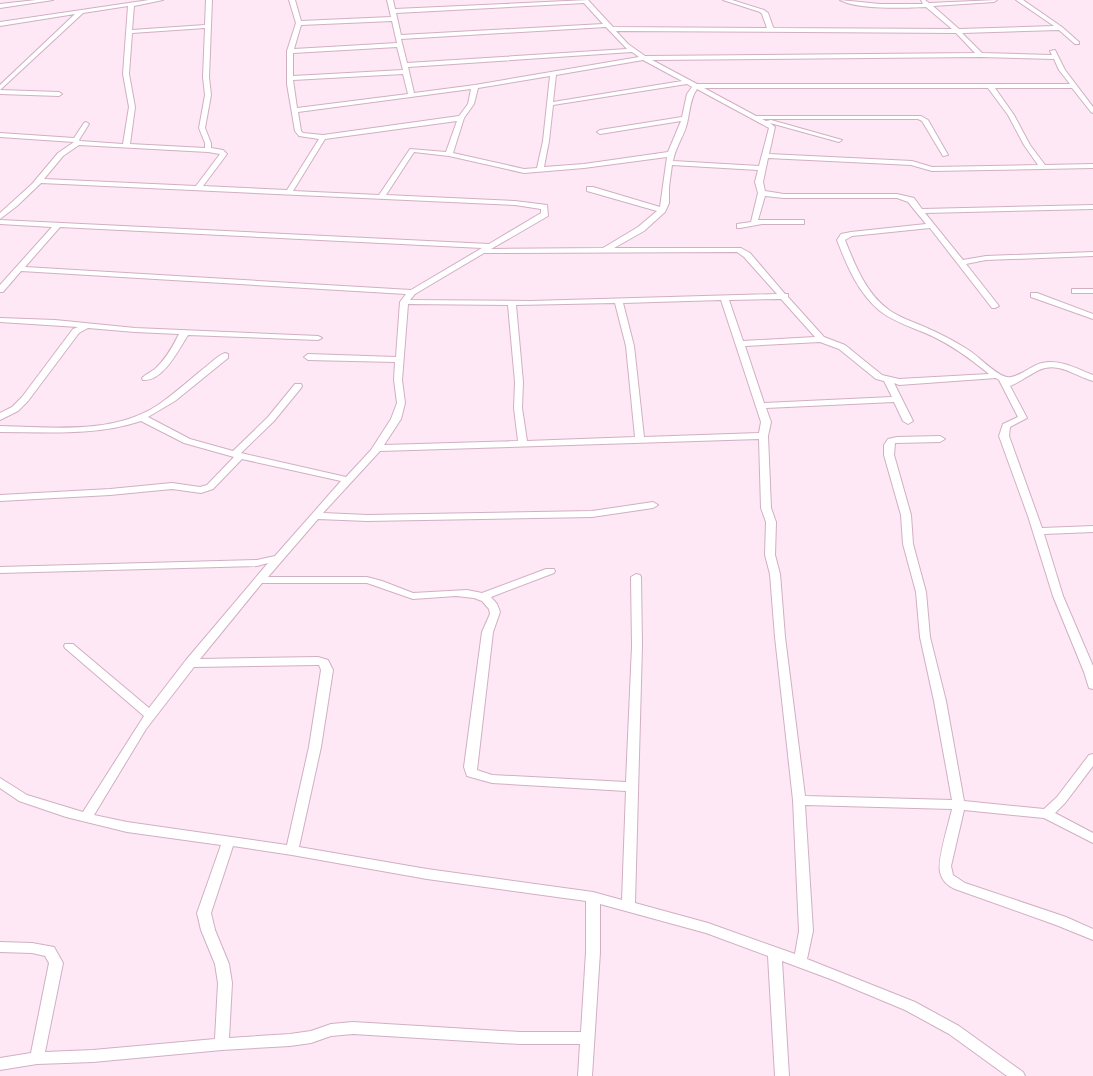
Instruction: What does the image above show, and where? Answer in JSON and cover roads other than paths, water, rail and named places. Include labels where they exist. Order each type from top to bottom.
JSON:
[{"type":"street","points":[[0,6],[50,0]]},
{"type":"street","points":[[0,24],[160,0]]},
{"type":"street","points":[[208,150],[208,144],[202,128],[208,94],[206,77],[209,0]]},
{"type":"street","points":[[292,0],[299,23],[290,51],[290,78],[299,133],[305,136],[323,137],[461,118]]},
{"type":"street","points":[[390,0],[411,95]]},
{"type":"street","points":[[393,11],[585,0],[644,58],[772,127],[759,182],[762,194],[754,223]]},
{"type":"street","points":[[726,0],[765,13],[770,30]]},
{"type":"street","points":[[843,0],[880,5],[994,0]]},
{"type":"street","points":[[1019,0],[1060,28],[1077,43]]},
{"type":"street","points":[[924,2],[957,31],[980,55]]},
{"type":"street","points":[[126,146],[132,107],[126,74],[130,4]]},
{"type":"street","points":[[0,90],[81,12]]},
{"type":"street","points":[[299,23],[394,19]]},
{"type":"street","points":[[128,32],[209,26]]},
{"type":"street","points":[[398,37],[613,29],[628,31],[957,31],[1060,28]]},
{"type":"street","points":[[290,51],[399,45]]},
{"type":"street","points":[[404,65],[634,50]]},
{"type":"street","points":[[295,110],[476,87],[644,58],[1054,53],[1093,111]]},
{"type":"street","points":[[290,78],[406,72]]},
{"type":"street","points":[[540,170],[553,75]]},
{"type":"street","points":[[0,77],[12,77]]},
{"type":"street","points":[[550,104],[687,82]]},
{"type":"street","points":[[696,86],[1075,86]]},
{"type":"street","points":[[604,251],[641,229],[662,210],[665,203],[664,186],[671,154],[683,127],[690,94],[696,86]]},
{"type":"street","points":[[990,86],[1011,114],[1043,167]]},
{"type":"street","points":[[449,154],[461,118],[471,104],[476,87]]},
{"type":"street","points":[[0,90],[59,94]]},
{"type":"street","points":[[752,117],[919,117],[925,120],[945,155]]},
{"type":"street","points":[[600,132],[684,119]]},
{"type":"street","points":[[763,121],[776,122],[838,140]]},
{"type":"street","points":[[0,217],[39,181],[63,150],[77,141],[86,124]]},
{"type":"street","points":[[0,135],[126,146],[221,151],[224,154],[198,188]]},
{"type":"street","points":[[289,192],[323,137]]},
{"type":"street","points":[[381,197],[410,151],[418,149],[524,170],[540,170],[671,154]]},
{"type":"street","points":[[766,156],[912,163],[932,169],[1093,166]]},
{"type":"street","points":[[670,164],[762,168]]},
{"type":"street","points":[[39,181],[515,203],[544,207],[544,214],[412,292],[404,302],[398,380],[401,403],[396,419],[378,448],[262,576],[150,715],[86,817]]},
{"type":"street","points":[[590,189],[662,210]]},
{"type":"street","points":[[762,194],[784,196],[904,196],[911,200],[995,306]]},
{"type":"street","points":[[920,211],[1093,207]]},
{"type":"street","points":[[0,222],[486,248],[604,251],[738,250],[747,255],[785,296],[810,329],[821,339],[842,347],[879,376],[888,380],[899,382],[1018,380],[1043,365],[1049,364],[1056,364],[1093,378]]},
{"type":"street","points":[[740,226],[754,223],[801,222]]},
{"type":"street","points":[[0,290],[60,224]]},
{"type":"street","points":[[932,226],[851,234],[844,236],[841,240],[864,288],[879,307],[899,319],[941,337],[977,359],[1005,380],[1023,419],[1006,426],[1004,436],[1038,531],[1058,596],[1090,672],[1093,685]]},
{"type":"street","points":[[961,263],[986,258],[1093,254]]},
{"type":"street","points":[[18,269],[412,292]]},
{"type":"street","points":[[1075,291],[1093,291]]},
{"type":"street","points":[[404,302],[512,303],[785,296]]},
{"type":"street","points":[[1034,296],[1093,317]]},
{"type":"street","points":[[724,298],[741,344],[749,377],[766,422],[763,436],[766,508],[771,527],[770,555],[776,574],[780,637],[799,800],[806,931],[800,962]]},
{"type":"street","points":[[618,300],[630,346],[640,441]]},
{"type":"street","points":[[512,303],[522,443]]},
{"type":"street","points":[[0,320],[74,327],[86,325],[318,338]]},
{"type":"street","points":[[0,417],[15,409],[25,400],[74,327]]},
{"type":"street","points":[[146,378],[155,374],[166,363],[185,332]]},
{"type":"street","points":[[741,344],[821,339]]},
{"type":"street","points":[[0,429],[103,426],[142,417],[178,393],[225,356]]},
{"type":"street","points":[[308,357],[400,360]]},
{"type":"street","points":[[888,380],[908,421]]},
{"type":"street","points":[[0,498],[110,492],[172,486],[204,490],[210,487],[298,386]]},
{"type":"street","points":[[760,406],[897,399]]},
{"type":"street","points":[[142,417],[186,441],[348,480]]},
{"type":"street","points":[[378,448],[763,436]]},
{"type":"street","points":[[940,439],[898,440],[891,441],[888,445],[889,455],[906,515],[908,544],[921,592],[925,637],[940,701],[960,806],[945,866],[949,881],[1061,921],[1093,935]]},
{"type":"street","points":[[315,516],[368,518],[592,514],[653,505]]},
{"type":"street","points":[[1038,531],[1093,529]]},
{"type":"street","points":[[0,570],[257,563],[278,558]]},
{"type":"street","points":[[257,563],[262,576]]},
{"type":"street","points":[[482,597],[550,571]]},
{"type":"street","points":[[262,576],[366,580],[380,582],[393,590],[413,596],[471,593],[482,597],[494,607],[495,615],[489,625],[486,641],[470,767],[471,773],[492,779],[633,787]]},
{"type":"street","points":[[628,906],[637,646],[636,577]]},
{"type":"street","points":[[69,646],[150,715]]},
{"type":"street","points":[[190,664],[318,661],[324,664],[327,670],[315,747],[292,850]]},
{"type":"street","points":[[1047,814],[1061,800],[1093,758]]},
{"type":"street","points":[[0,782],[24,798],[127,827],[292,850],[427,874],[593,897],[708,928],[775,952],[910,1006],[954,1030],[1018,1076]]},
{"type":"street","points":[[799,800],[960,806],[1047,814],[1093,838]]},
{"type":"street","points":[[222,1044],[224,973],[208,930],[204,913],[229,841]]},
{"type":"street","points":[[585,1076],[593,952],[593,897]]},
{"type":"street","points":[[0,947],[32,948],[49,951],[56,963],[37,1058]]},
{"type":"street","points":[[775,952],[782,1076]]},
{"type":"street","points":[[0,1064],[37,1058],[93,1056],[222,1044],[290,1040],[311,1037],[331,1030],[353,1028],[483,1036],[586,1038]]}]
